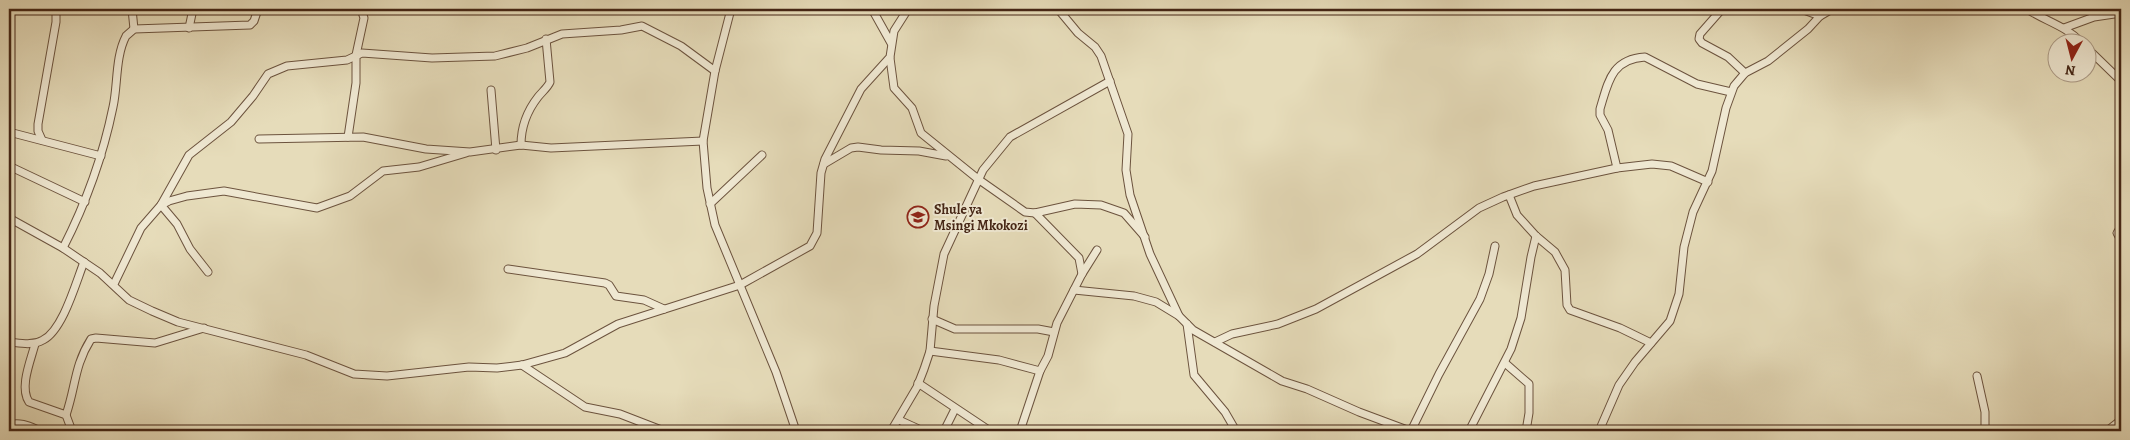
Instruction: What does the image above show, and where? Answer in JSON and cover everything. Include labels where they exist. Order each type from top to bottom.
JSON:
[{"type":"street","points":[[42,140],[38,131],[38,124],[56,22],[56,13],[53,9]]},
{"type":"street","points":[[132,9],[134,29]]},
{"type":"street","points":[[189,28],[193,9]]},
{"type":"street","points":[[63,248],[85,202],[101,156],[114,105],[124,40],[134,29],[250,25],[256,18],[258,9]]},
{"type":"street","points":[[348,137],[356,83],[356,55],[364,18],[362,9]]},
{"type":"street","points":[[731,9],[715,71],[703,141],[710,204],[715,225],[776,372],[796,431]]},
{"type":"street","points":[[872,9],[891,43]]},
{"type":"street","points":[[908,9],[894,31],[891,43],[890,57],[894,88],[912,108],[918,129],[931,142],[978,179],[1025,212],[1035,213],[1075,204],[1101,205],[1124,212],[1145,237]]},
{"type":"street","points":[[1058,9],[1078,33],[1095,47],[1101,56],[1128,134],[1127,178],[1130,195],[1154,264],[1179,316]]},
{"type":"street","points":[[1722,9],[1700,34],[1699,39],[1702,43],[1728,57],[1746,73]]},
{"type":"street","points":[[1801,9],[1820,16]]},
{"type":"street","points":[[1601,430],[1619,385],[1651,343],[1670,322],[1678,294],[1684,247],[1690,220],[1708,182],[1731,92],[1746,73],[1776,55],[1808,29],[1820,16],[1832,9]]},
{"type":"street","points":[[2027,9],[2069,32]]},
{"type":"street","points":[[2064,28],[2094,17],[2121,13]]},
{"type":"street","points":[[114,284],[142,228],[161,205],[189,155],[231,122],[270,73],[287,66],[347,60],[365,53],[412,58],[479,58],[509,53],[562,34],[621,30],[642,26],[681,46],[715,71]]},
{"type":"street","points":[[521,145],[522,127],[526,117],[535,100],[550,82],[546,39]]},
{"type":"street","points":[[9,218],[84,262],[114,284],[124,296],[134,303],[178,322],[306,355],[363,376],[388,376],[469,367],[491,368],[522,364],[564,353],[618,324],[740,285],[805,250],[814,241],[819,224],[819,198],[824,164],[832,144],[843,126],[860,89],[890,57]]},
{"type":"street","points":[[1617,168],[1608,130],[1600,116],[1600,109],[1611,74],[1621,65],[1635,58],[1645,57],[1697,84],[1731,92]]},
{"type":"street","points":[[2098,59],[2121,81]]},
{"type":"street","points":[[891,431],[899,420],[918,383],[930,351],[932,319],[944,254],[978,179],[1002,145],[1010,137],[1110,81]]},
{"type":"street","points":[[491,90],[496,150]]},
{"type":"street","points":[[9,132],[101,156]]},
{"type":"street","points":[[260,139],[374,138],[426,149],[470,152],[496,150],[521,145],[551,148],[703,141]]},
{"type":"street","points":[[824,164],[851,148],[858,147],[919,151],[949,156]]},
{"type":"street","points":[[161,205],[188,196],[224,191],[317,208],[350,196],[383,171],[419,167],[470,152]]},
{"type":"street","points":[[710,204],[762,155]]},
{"type":"street","points":[[1215,342],[1232,334],[1258,330],[1285,322],[1316,309],[1417,254],[1479,208],[1508,195],[1551,182],[1617,168],[1660,164],[1671,166],[1708,182]]},
{"type":"street","points":[[9,166],[85,202]]},
{"type":"street","points":[[1508,195],[1517,216],[1555,252],[1565,270],[1566,299],[1570,310],[1620,328],[1651,343]]},
{"type":"street","points":[[161,205],[176,224],[190,249],[208,272]]},
{"type":"street","points":[[1035,213],[1079,258],[1082,274]]},
{"type":"street","points":[[2121,227],[2117,233],[2121,240]]},
{"type":"street","points":[[1469,431],[1490,387],[1505,363],[1521,318],[1536,236]]},
{"type":"street","points":[[1074,290],[1148,299],[1162,305],[1215,342],[1282,381],[1307,389],[1359,412],[1410,431],[1480,299],[1490,274],[1495,246]]},
{"type":"street","points":[[1020,431],[1040,371],[1048,356],[1054,332],[1082,274],[1097,250]]},
{"type":"street","points":[[9,342],[35,344],[45,340],[56,327],[84,262]]},
{"type":"street","points":[[508,269],[605,283],[609,285],[613,294],[617,297],[644,300],[664,308]]},
{"type":"street","points":[[932,319],[956,329],[1038,329],[1054,332]]},
{"type":"street","points":[[1187,324],[1194,375],[1225,412],[1236,431]]},
{"type":"street","points":[[72,431],[66,415],[73,396],[79,360],[90,339],[155,343],[204,328]]},
{"type":"street","points":[[35,344],[26,379],[26,396],[29,402],[66,415]]},
{"type":"street","points":[[930,351],[999,360],[1040,371]]},
{"type":"street","points":[[1505,363],[1529,384],[1529,412],[1526,431]]},
{"type":"street","points":[[522,364],[585,407],[620,414],[664,431]]},
{"type":"street","points":[[1977,376],[1985,412],[1986,431]]},
{"type":"street","points":[[918,383],[954,409],[990,431]]},
{"type":"street","points":[[944,431],[954,409]]},
{"type":"street","points":[[899,420],[923,431]]},
{"type":"street","points":[[2107,431],[2121,420]]},
{"type":"street","points":[[9,425],[16,423],[42,431]]},
{"type":"place","name":"Shule ya Msingi Mkokozi","points":[[918,217]]}]
